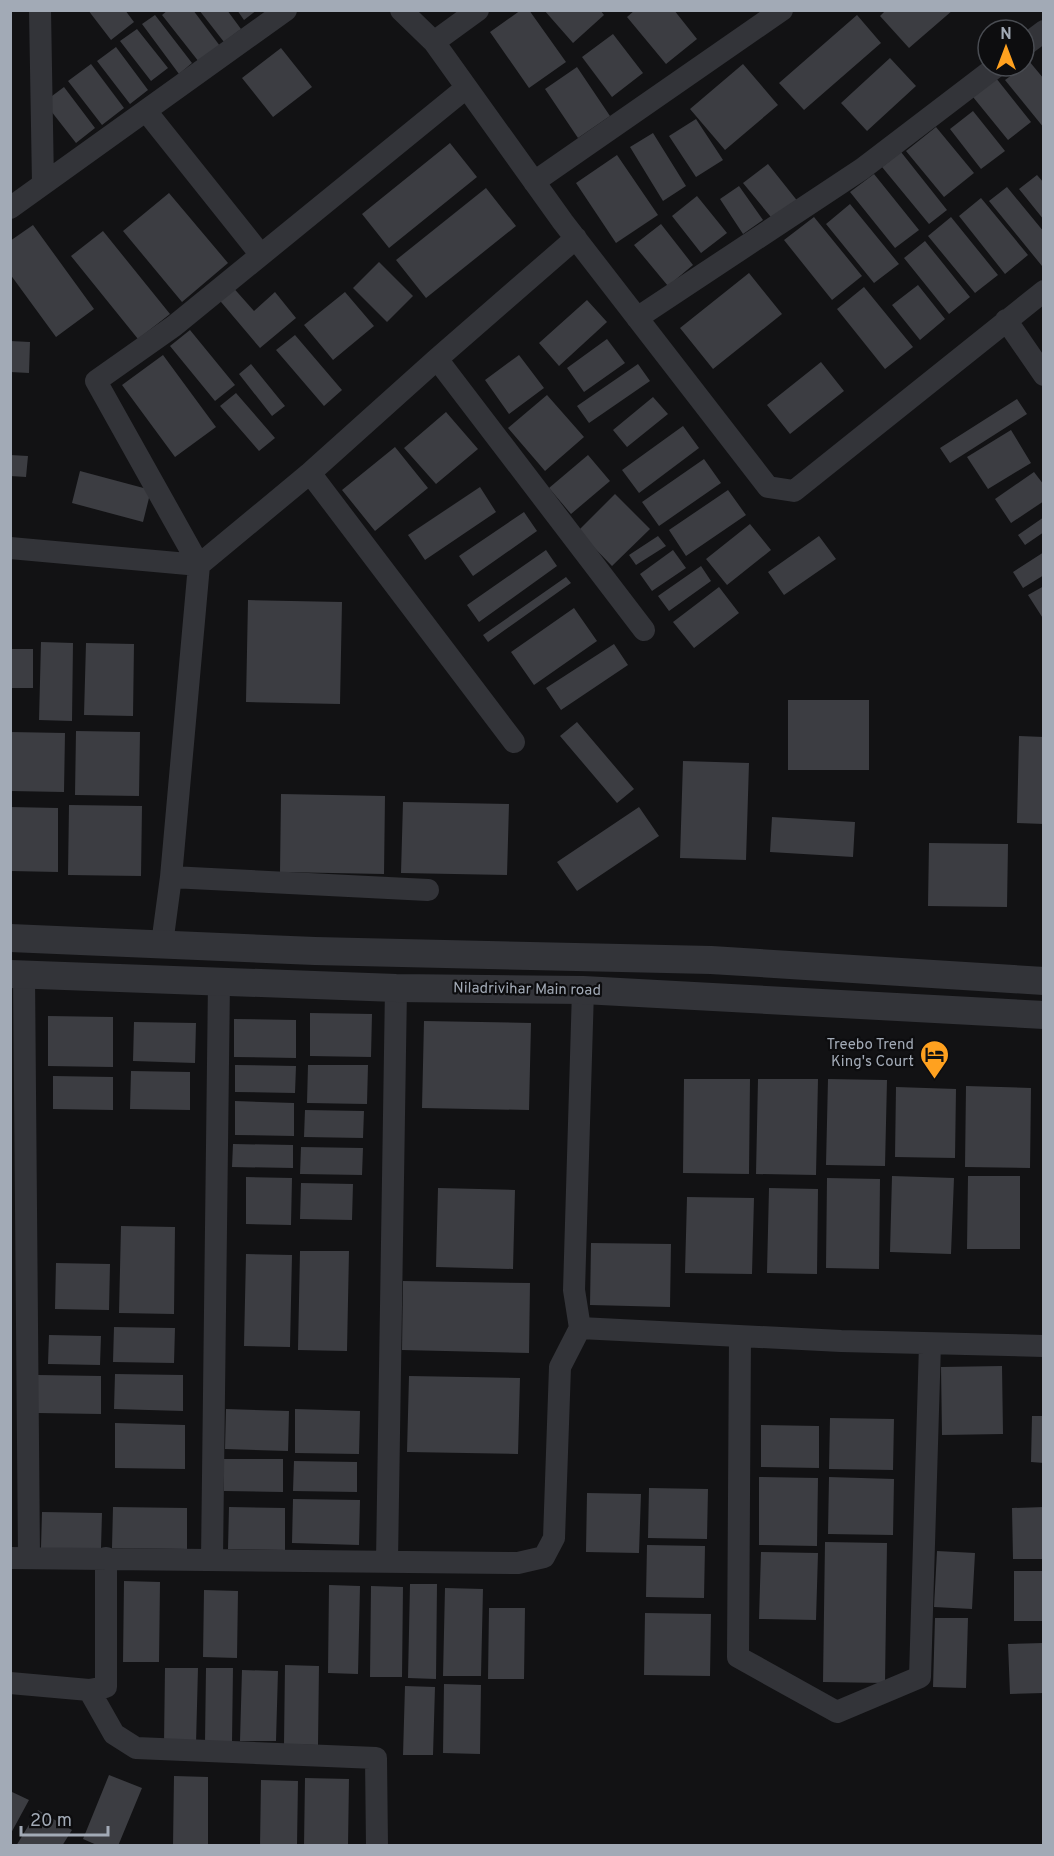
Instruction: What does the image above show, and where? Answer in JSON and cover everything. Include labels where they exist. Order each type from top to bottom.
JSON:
[{"type":"street","points":[[40,10],[44,184]]},
{"type":"street","points":[[10,208],[286,10]]},
{"type":"street","points":[[401,10],[434,42],[576,238],[768,487],[794,491],[1044,291]]},
{"type":"street","points":[[434,42],[478,10]]},
{"type":"street","points":[[534,182],[782,10]]},
{"type":"street","points":[[637,318],[862,170],[981,78]]},
{"type":"street","points":[[162,944],[171,877],[199,565],[96,381],[174,326],[466,87]]},
{"type":"street","points":[[146,111],[261,255]]},
{"type":"street","points":[[10,548],[199,565],[310,473],[437,358],[576,238]]},
{"type":"street","points":[[1006,320],[1044,375]]},
{"type":"street","points":[[437,358],[644,630]]},
{"type":"street","points":[[310,473],[514,742]]},
{"type":"street","points":[[171,877],[428,890]]},
{"type":"street","points":[[10,938],[315,951],[711,960],[1044,981]]},
{"type":"street","points":[[17,975],[20,1558],[518,1563],[544,1557],[554,1538],[560,1367],[580,1328],[574,1290],[583,990]]},
{"type":"street","name":"Niladrivihar Main road","points":[[17,975],[396,988],[583,990],[1044,1015]]},
{"type":"street","points":[[212,1559],[219,981]]},
{"type":"street","points":[[387,1561],[396,988]]},
{"type":"street","points":[[580,1328],[930,1344],[1044,1346]]},
{"type":"street","points":[[740,1336],[738,1657],[837,1712],[920,1677],[930,1344]]},
{"type":"street","points":[[10,1683],[89,1689],[106,1687],[106,1558]]},
{"type":"street","points":[[89,1689],[114,1734],[136,1748],[376,1758],[377,1845]]},
{"type":"building","points":[[88,10],[125,10],[134,22],[111,40]]},
{"type":"building","points":[[168,10],[193,10],[220,46],[199,62],[162,15]]},
{"type":"building","points":[[199,10],[227,10],[241,29],[224,42]]},
{"type":"building","points":[[237,10],[257,10],[244,20]]},
{"type":"building","points":[[521,10],[529,10],[566,62],[529,88],[490,32]]},
{"type":"building","points":[[544,10],[600,10],[604,15],[573,43]]},
{"type":"building","points":[[635,10],[674,10],[697,39],[666,64],[627,17]]},
{"type":"building","points":[[886,10],[953,10],[909,48],[880,16]]},
{"type":"building","points":[[155,15],[192,63],[179,74],[142,24]]},
{"type":"building","points":[[857,15],[881,43],[804,110],[779,83]]},
{"type":"building","points":[[137,29],[168,68],[151,81],[120,41]]},
{"type":"building","points":[[613,34],[643,73],[612,97],[582,57]]},
{"type":"building","points":[[116,47],[148,90],[130,104],[97,61]]},
{"type":"building","points":[[281,48],[312,87],[273,117],[242,78]]},
{"type":"building","points":[[890,58],[916,86],[867,131],[841,103]]},
{"type":"building","points":[[91,64],[124,108],[102,125],[68,81]]},
{"type":"building","points":[[743,64],[778,105],[725,150],[690,109]]},
{"type":"building","points":[[577,67],[610,116],[578,138],[545,89]]},
{"type":"building","points":[[1036,69],[1044,79],[1044,128],[1005,80],[1008,78],[1036,78]]},
{"type":"building","points":[[996,78],[1031,122],[1008,140],[973,97]]},
{"type":"building","points":[[64,87],[95,128],[76,143],[44,102]]},
{"type":"building","points":[[973,111],[1005,151],[981,169],[950,129]]},
{"type":"building","points":[[696,119],[723,160],[696,177],[669,136]]},
{"type":"building","points":[[936,127],[974,173],[944,197],[906,151]]},
{"type":"building","points":[[653,133],[686,186],[663,201],[630,147]]},
{"type":"building","points":[[450,143],[477,177],[389,248],[362,214]]},
{"type":"building","points":[[901,152],[947,210],[929,224],[882,167]]},
{"type":"building","points":[[617,155],[658,215],[616,243],[576,183]]},
{"type":"building","points":[[768,164],[799,203],[775,222],[743,183]]},
{"type":"building","points":[[874,174],[919,230],[895,248],[850,192]]},
{"type":"building","points":[[1037,175],[1044,183],[1044,220],[1019,189]]},
{"type":"building","points":[[739,186],[763,220],[743,234],[720,199]]},
{"type":"building","points":[[1007,187],[1044,232],[1044,265],[1042,266],[989,201]]},
{"type":"building","points":[[486,188],[516,226],[426,298],[396,260]]},
{"type":"building","points":[[169,193],[228,263],[182,302],[123,231]]},
{"type":"building","points":[[697,196],[727,233],[701,253],[672,216]]},
{"type":"building","points":[[981,198],[1028,255],[1005,274],[959,216]]},
{"type":"building","points":[[850,204],[899,264],[874,283],[826,224]]},
{"type":"building","points":[[814,217],[862,276],[832,300],[784,240]]},
{"type":"building","points":[[951,217],[998,275],[975,293],[928,236]]},
{"type":"building","points":[[661,224],[693,265],[668,286],[634,245]]},
{"type":"building","points":[[33,225],[94,309],[56,337],[10,274],[10,241]]},
{"type":"building","points":[[103,231],[170,314],[138,339],[71,256]]},
{"type":"building","points":[[925,241],[970,297],[949,314],[904,258]]},
{"type":"building","points":[[379,262],[413,296],[387,322],[353,288]]},
{"type":"building","points":[[749,273],[782,314],[713,369],[680,328]]},
{"type":"building","points":[[230,284],[254,311],[275,292],[296,318],[260,348],[216,296]]},
{"type":"building","points":[[918,285],[945,319],[920,340],[892,305]]},
{"type":"building","points":[[864,287],[913,347],[885,369],[837,309]]},
{"type":"building","points":[[345,292],[374,326],[333,360],[304,325]]},
{"type":"building","points":[[587,300],[607,322],[559,366],[539,343]]},
{"type":"building","points":[[190,330],[235,385],[215,401],[170,346]]},
{"type":"building","points":[[295,335],[342,390],[324,406],[276,350]]},
{"type":"building","points":[[607,339],[625,363],[584,392],[567,368]]},
{"type":"building","points":[[10,341],[30,342],[29,373],[10,372]]},
{"type":"building","points":[[163,355],[216,427],[175,457],[122,385]]},
{"type":"building","points":[[519,355],[544,388],[509,414],[485,380]]},
{"type":"building","points":[[821,362],[844,391],[790,434],[767,405]]},
{"type":"building","points":[[251,364],[285,406],[272,416],[239,374]]},
{"type":"building","points":[[638,364],[650,381],[589,423],[577,406]]},
{"type":"building","points":[[236,393],[275,438],[259,451],[220,406]]},
{"type":"building","points":[[547,395],[584,437],[545,471],[508,428]]},
{"type":"building","points":[[653,397],[668,414],[627,447],[613,430]]},
{"type":"building","points":[[1017,399],[1027,414],[950,463],[940,448]]},
{"type":"building","points":[[446,412],[478,449],[436,484],[404,448]]},
{"type":"building","points":[[683,426],[699,448],[639,493],[622,470]]},
{"type":"building","points":[[1011,430],[1031,463],[988,489],[967,457]]},
{"type":"building","points":[[395,447],[428,488],[375,531],[342,490]]},
{"type":"building","points":[[10,455],[28,456],[26,477],[10,476]]},
{"type":"building","points":[[588,455],[610,481],[571,514],[549,488]]},
{"type":"building","points":[[704,459],[721,483],[659,526],[642,502]]},
{"type":"building","points":[[80,471],[151,490],[143,522],[72,503]]},
{"type":"building","points":[[1034,472],[1044,485],[1044,501],[1011,523],[995,499]]},
{"type":"building","points":[[480,487],[496,512],[425,560],[408,535]]},
{"type":"building","points":[[728,490],[746,515],[686,556],[669,530]]},
{"type":"building","points":[[615,494],[650,529],[612,566],[578,531]]},
{"type":"building","points":[[524,512],[537,531],[473,576],[459,556]]},
{"type":"building","points":[[1044,517],[1044,532],[1025,545],[1018,535]]},
{"type":"building","points":[[750,524],[771,550],[727,585],[706,559]]},
{"type":"building","points":[[658,536],[666,546],[636,565],[629,555]]},
{"type":"building","points":[[819,536],[836,559],[784,595],[768,572]]},
{"type":"building","points":[[546,550],[557,566],[479,622],[467,605]]},
{"type":"building","points":[[673,550],[686,568],[652,591],[640,574]]},
{"type":"building","points":[[1044,552],[1044,575],[1023,588],[1013,572]]},
{"type":"building","points":[[701,566],[711,581],[669,611],[658,596]]},
{"type":"building","points":[[566,577],[571,583],[488,642],[483,635]]},
{"type":"building","points":[[1044,586],[1044,620],[1028,595]]},
{"type":"building","points":[[719,587],[739,613],[694,648],[673,622]]},
{"type":"building","points":[[248,600],[342,602],[340,704],[246,702]]},
{"type":"building","points":[[574,608],[597,641],[534,685],[511,652]]},
{"type":"building","points":[[41,642],[73,643],[72,721],[39,720]]},
{"type":"building","points":[[86,643],[134,644],[133,716],[84,715]]},
{"type":"building","points":[[614,644],[628,665],[561,710],[546,688]]},
{"type":"building","points":[[10,649],[33,649],[33,688],[10,688]]},
{"type":"building","points":[[788,700],[869,700],[869,770],[788,770]]},
{"type":"building","points":[[577,722],[634,789],[617,803],[560,736]]},
{"type":"building","points":[[76,731],[140,732],[139,796],[75,795]]},
{"type":"building","points":[[10,732],[65,733],[64,792],[10,791]]},
{"type":"building","points":[[1019,736],[1044,737],[1044,824],[1017,823]]},
{"type":"building","points":[[683,761],[749,763],[746,860],[680,858]]},
{"type":"building","points":[[281,794],[385,796],[384,874],[280,872]]},
{"type":"building","points":[[403,802],[509,804],[507,875],[401,873]]},
{"type":"building","points":[[69,805],[142,806],[141,876],[68,875]]},
{"type":"building","points":[[10,807],[58,808],[58,872],[10,871]]},
{"type":"building","points":[[639,807],[659,836],[577,891],[557,862]]},
{"type":"building","points":[[772,817],[855,822],[853,857],[770,852]]},
{"type":"building","points":[[929,843],[1008,844],[1007,907],[928,906]]},
{"type":"building","points":[[310,1013],[372,1014],[371,1057],[310,1056]]},
{"type":"building","points":[[48,1016],[113,1017],[113,1067],[48,1066]]},
{"type":"building","points":[[234,1019],[296,1020],[296,1058],[234,1057]]},
{"type":"building","points":[[424,1021],[531,1023],[529,1110],[422,1108]]},
{"type":"building","points":[[134,1022],[196,1023],[195,1063],[133,1061]]},
{"type":"building","points":[[235,1065],[296,1066],[295,1093],[235,1092]]},
{"type":"building","points":[[308,1065],[368,1065],[367,1104],[307,1103]]},
{"type":"building","points":[[131,1071],[190,1072],[190,1110],[130,1109]]},
{"type":"building","points":[[53,1076],[113,1077],[113,1110],[53,1109]]},
{"type":"building","points":[[684,1079],[750,1079],[749,1174],[683,1173]]},
{"type":"building","points":[[758,1079],[818,1079],[816,1175],[756,1174]]},
{"type":"building","points":[[828,1079],[887,1080],[885,1166],[826,1165]]},
{"type":"building","points":[[966,1086],[1031,1088],[1030,1168],[965,1167]]},
{"type":"building","points":[[896,1087],[956,1089],[955,1158],[895,1157]]},
{"type":"building","points":[[235,1101],[294,1103],[294,1136],[235,1135]]},
{"type":"building","points":[[305,1110],[364,1111],[363,1138],[304,1137]]},
{"type":"building","points":[[233,1144],[293,1145],[293,1168],[232,1167]]},
{"type":"building","points":[[301,1147],[363,1148],[362,1175],[300,1174]]},
{"type":"building","points":[[892,1176],[954,1178],[951,1254],[890,1252]]},
{"type":"building","points":[[968,1176],[1020,1176],[1020,1249],[967,1249]]},
{"type":"building","points":[[246,1177],[292,1178],[291,1225],[246,1224]]},
{"type":"building","points":[[827,1178],[880,1179],[879,1269],[826,1268]]},
{"type":"building","points":[[301,1183],[353,1184],[352,1220],[300,1219]]},
{"type":"building","points":[[438,1188],[515,1190],[513,1269],[436,1267]]},
{"type":"building","points":[[769,1188],[818,1189],[817,1274],[767,1273]]},
{"type":"building","points":[[687,1197],[754,1198],[752,1274],[685,1273]]},
{"type":"building","points":[[121,1226],[175,1227],[174,1314],[119,1313]]},
{"type":"building","points":[[591,1243],[671,1244],[670,1307],[590,1305]]},
{"type":"building","points":[[300,1251],[349,1251],[347,1351],[298,1350]]},
{"type":"building","points":[[246,1254],[292,1255],[290,1347],[244,1346]]},
{"type":"building","points":[[56,1263],[110,1264],[109,1310],[55,1309]]},
{"type":"building","points":[[403,1281],[530,1283],[529,1353],[402,1350]]},
{"type":"building","points":[[114,1327],[175,1328],[174,1363],[113,1362]]},
{"type":"building","points":[[49,1335],[101,1336],[100,1365],[48,1364]]},
{"type":"building","points":[[1002,1366],[1003,1434],[942,1435],[941,1367]]},
{"type":"building","points":[[115,1374],[183,1375],[183,1411],[114,1409]]},
{"type":"building","points":[[38,1375],[101,1376],[101,1414],[38,1413]]},
{"type":"building","points":[[409,1376],[520,1378],[518,1454],[407,1452]]},
{"type":"building","points":[[226,1409],[289,1411],[288,1451],[225,1449]]},
{"type":"building","points":[[295,1409],[360,1411],[359,1454],[295,1453]]},
{"type":"building","points":[[1032,1416],[1044,1416],[1044,1463],[1031,1462]]},
{"type":"building","points":[[830,1418],[894,1419],[893,1470],[829,1469]]},
{"type":"building","points":[[115,1423],[185,1425],[185,1469],[115,1468]]},
{"type":"building","points":[[761,1425],[819,1426],[819,1468],[761,1467]]},
{"type":"building","points":[[224,1459],[283,1459],[283,1492],[224,1491]]},
{"type":"building","points":[[294,1461],[357,1462],[357,1492],[293,1491]]},
{"type":"building","points":[[759,1477],[818,1478],[817,1546],[759,1545]]},
{"type":"building","points":[[829,1477],[894,1479],[893,1535],[828,1534]]},
{"type":"building","points":[[649,1488],[708,1489],[707,1539],[648,1538]]},
{"type":"building","points":[[587,1493],[641,1494],[639,1553],[586,1552]]},
{"type":"building","points":[[293,1499],[360,1500],[359,1545],[292,1543]]},
{"type":"building","points":[[113,1507],[187,1508],[187,1549],[112,1548]]},
{"type":"building","points":[[229,1507],[285,1508],[285,1550],[228,1549]]},
{"type":"building","points":[[1044,1507],[1044,1559],[1013,1559],[1012,1508]]},
{"type":"building","points":[[42,1512],[102,1513],[101,1549],[41,1548]]},
{"type":"building","points":[[825,1542],[887,1543],[885,1683],[823,1682]]},
{"type":"building","points":[[647,1545],[705,1546],[704,1598],[646,1597]]},
{"type":"building","points":[[937,1551],[975,1553],[972,1609],[934,1607]]},
{"type":"building","points":[[761,1552],[818,1553],[816,1620],[759,1619]]},
{"type":"building","points":[[1014,1571],[1044,1571],[1044,1621],[1014,1621]]},
{"type":"building","points":[[124,1581],[160,1582],[159,1662],[123,1662]]},
{"type":"building","points":[[410,1584],[437,1584],[436,1679],[408,1678]]},
{"type":"building","points":[[329,1585],[360,1586],[358,1674],[328,1673]]},
{"type":"building","points":[[371,1586],[403,1587],[402,1677],[370,1677]]},
{"type":"building","points":[[445,1588],[483,1589],[481,1676],[443,1676]]},
{"type":"building","points":[[204,1590],[238,1591],[237,1658],[203,1657]]},
{"type":"building","points":[[489,1608],[525,1608],[524,1679],[488,1679]]},
{"type":"building","points":[[645,1613],[711,1614],[710,1676],[644,1675]]},
{"type":"building","points":[[935,1618],[968,1618],[966,1688],[933,1687]]},
{"type":"building","points":[[1044,1643],[1044,1693],[1010,1694],[1008,1644]]},
{"type":"building","points":[[285,1665],[319,1666],[318,1745],[284,1744]]},
{"type":"building","points":[[165,1668],[198,1668],[196,1744],[164,1744]]},
{"type":"building","points":[[206,1668],[233,1668],[232,1743],[205,1743]]},
{"type":"building","points":[[242,1670],[278,1671],[276,1741],[240,1741]]},
{"type":"building","points":[[444,1684],[481,1685],[480,1754],[443,1753]]},
{"type":"building","points":[[405,1686],[435,1687],[433,1755],[403,1755]]},
{"type":"building","points":[[109,1775],[142,1788],[118,1846],[99,1846],[83,1839]]},
{"type":"building","points":[[174,1776],[208,1777],[208,1846],[173,1846]]},
{"type":"building","points":[[305,1778],[349,1779],[348,1846],[304,1846]]},
{"type":"building","points":[[261,1780],[298,1781],[297,1846],[260,1846]]},
{"type":"building","points":[[10,1791],[29,1800],[10,1835]]},
{"type":"building","points":[[38,1810],[72,1830],[62,1846],[16,1846]]},
{"type":"place","name":"Treebo Trend King's Court","points":[[935,1080]]}]
